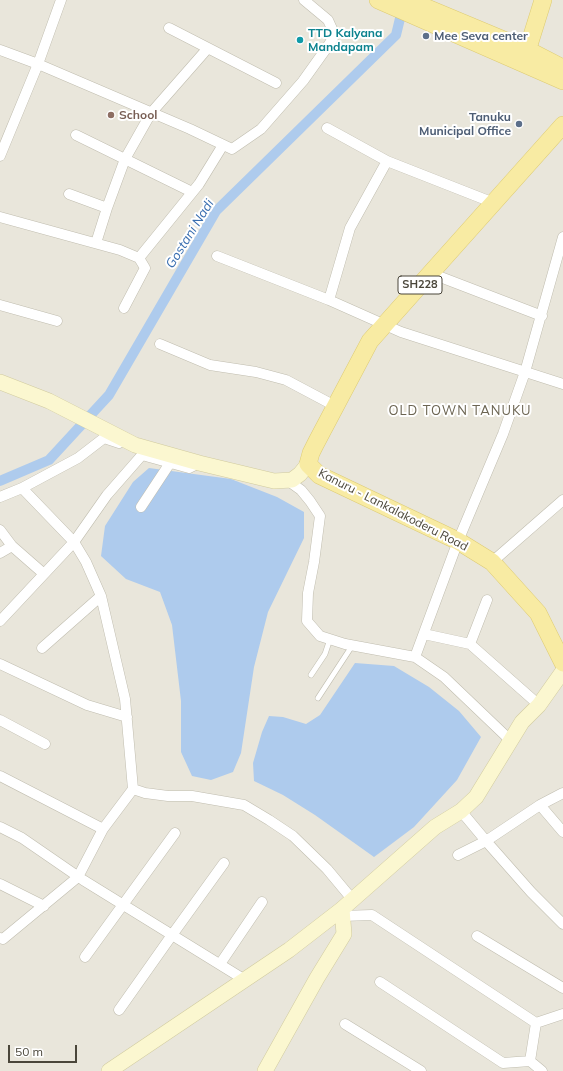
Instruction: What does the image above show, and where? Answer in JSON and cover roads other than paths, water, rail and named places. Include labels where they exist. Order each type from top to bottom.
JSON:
[{"type":"main road","points":[[378,0],[423,13],[525,56],[563,68]]},
{"type":"main road","points":[[408,0],[423,13]]},
{"type":"main road","points":[[525,56],[543,0]]},
{"type":"main road","points":[[525,56],[563,80]]},
{"type":"main road","name":"Kanuru - Lankalakoderu Road","points":[[563,126],[370,341],[311,453],[308,464],[319,475],[458,541],[492,562],[538,613],[563,664]]},
{"type":"street","points":[[0,156],[38,64],[61,0]]},
{"type":"street","points":[[0,50],[38,64],[232,150],[261,129],[303,81],[333,38],[333,31],[328,20],[304,0]]},
{"type":"street","points":[[169,28],[276,83]]},
{"type":"street","points":[[96,243],[125,159],[151,113],[208,48]]},
{"type":"street","points":[[327,128],[387,161],[494,202]]},
{"type":"street","points":[[76,135],[192,192]]},
{"type":"street","points":[[139,258],[192,192],[223,145]]},
{"type":"street","points":[[329,300],[350,228],[387,161]]},
{"type":"street","points":[[69,194],[107,208]]},
{"type":"street","points":[[0,217],[120,250],[139,258],[145,268],[124,308]]},
{"type":"street","points":[[415,657],[458,541],[503,434],[525,372],[563,237]]},
{"type":"street","points":[[217,256],[329,300],[401,332],[563,384]]},
{"type":"street","points":[[430,273],[542,316]]},
{"type":"street","points":[[0,305],[57,321]]},
{"type":"street","points":[[160,344],[210,365],[256,372],[286,380],[335,406]]},
{"type":"street","points":[[0,382],[49,401],[135,445],[199,463],[274,481],[292,480],[300,474],[308,464]]},
{"type":"street","points":[[0,498],[78,458],[104,438],[121,444],[142,455],[189,468],[199,463]]},
{"type":"street","points":[[0,621],[74,542],[107,495],[142,455]]},
{"type":"street","points":[[141,507],[170,463]]},
{"type":"street","points":[[287,480],[301,490],[320,516],[308,593],[307,621],[320,636],[352,646],[415,657],[444,677],[511,741]]},
{"type":"street","points":[[0,938],[2,939],[78,877],[103,829],[133,789],[125,698],[101,596],[86,562],[74,542],[22,488]]},
{"type":"street","points":[[492,562],[563,500]]},
{"type":"street","points":[[0,530],[12,546],[44,574]]},
{"type":"street","points":[[0,553],[12,546]]},
{"type":"street","points":[[42,648],[101,596]]},
{"type":"street","points":[[470,644],[487,600]]},
{"type":"street","points":[[424,634],[470,644],[539,705]]},
{"type":"street","points":[[0,664],[87,705],[127,717]]},
{"type":"street","points":[[109,1071],[289,950],[345,908],[435,827],[461,811],[476,797],[522,722],[539,705],[563,671]]},
{"type":"street","points":[[0,720],[45,744]]},
{"type":"street","points":[[0,776],[103,829]]},
{"type":"street","points":[[133,789],[145,793],[168,796],[192,796],[244,805],[293,836],[327,869],[345,908],[344,934],[317,978],[265,1071]]},
{"type":"street","points":[[458,855],[486,841],[540,805],[563,793]]},
{"type":"street","points":[[540,805],[563,832]]},
{"type":"street","points":[[461,811],[531,892],[563,924]]},
{"type":"street","points":[[0,827],[22,838],[78,877],[245,980]]},
{"type":"street","points":[[85,957],[175,833]]},
{"type":"street","points":[[119,1010],[224,863]]},
{"type":"street","points":[[0,884],[44,906]]},
{"type":"street","points":[[220,964],[262,902]]},
{"type":"street","points":[[345,908],[372,915],[536,1023]]},
{"type":"street","points":[[477,936],[563,988]]},
{"type":"street","points":[[380,982],[500,1067],[530,1062],[542,1071]]},
{"type":"street","points":[[536,1023],[563,1014]]},
{"type":"street","points":[[530,1062],[536,1023]]},
{"type":"street","points":[[345,1024],[421,1071]]},
{"type":"lane","points":[[311,675],[325,654],[330,639]]},
{"type":"lane","points":[[318,698],[352,646]]},
{"type":"water","points":[[149,468],[231,479],[277,497],[304,512],[304,538],[268,612],[254,667],[241,753],[233,772],[211,780],[192,776],[181,752],[181,701],[172,625],[160,592],[126,579],[101,556],[105,526],[133,482]]},
{"type":"water","points":[[355,663],[394,666],[429,687],[459,711],[481,737],[457,780],[414,827],[374,857],[315,815],[283,795],[254,781],[253,763],[262,732],[269,716],[283,717],[306,724],[320,715]]},
{"type":"waterway","name":"Gostani Nadi","points":[[0,481],[49,460],[109,395],[216,211],[396,35],[403,6]]},
{"type":"place","name":"Mee Seva center","points":[[426,36]]},
{"type":"place","name":"TTD Kalyana Mandapam","points":[[300,40]]},
{"type":"place","name":"School","points":[[111,115]]},
{"type":"place","name":"Tanuku Municipal Office","points":[[519,124]]},
{"type":"district","name":"OLD TOWN TANUKU","points":[[460,411]]}]
